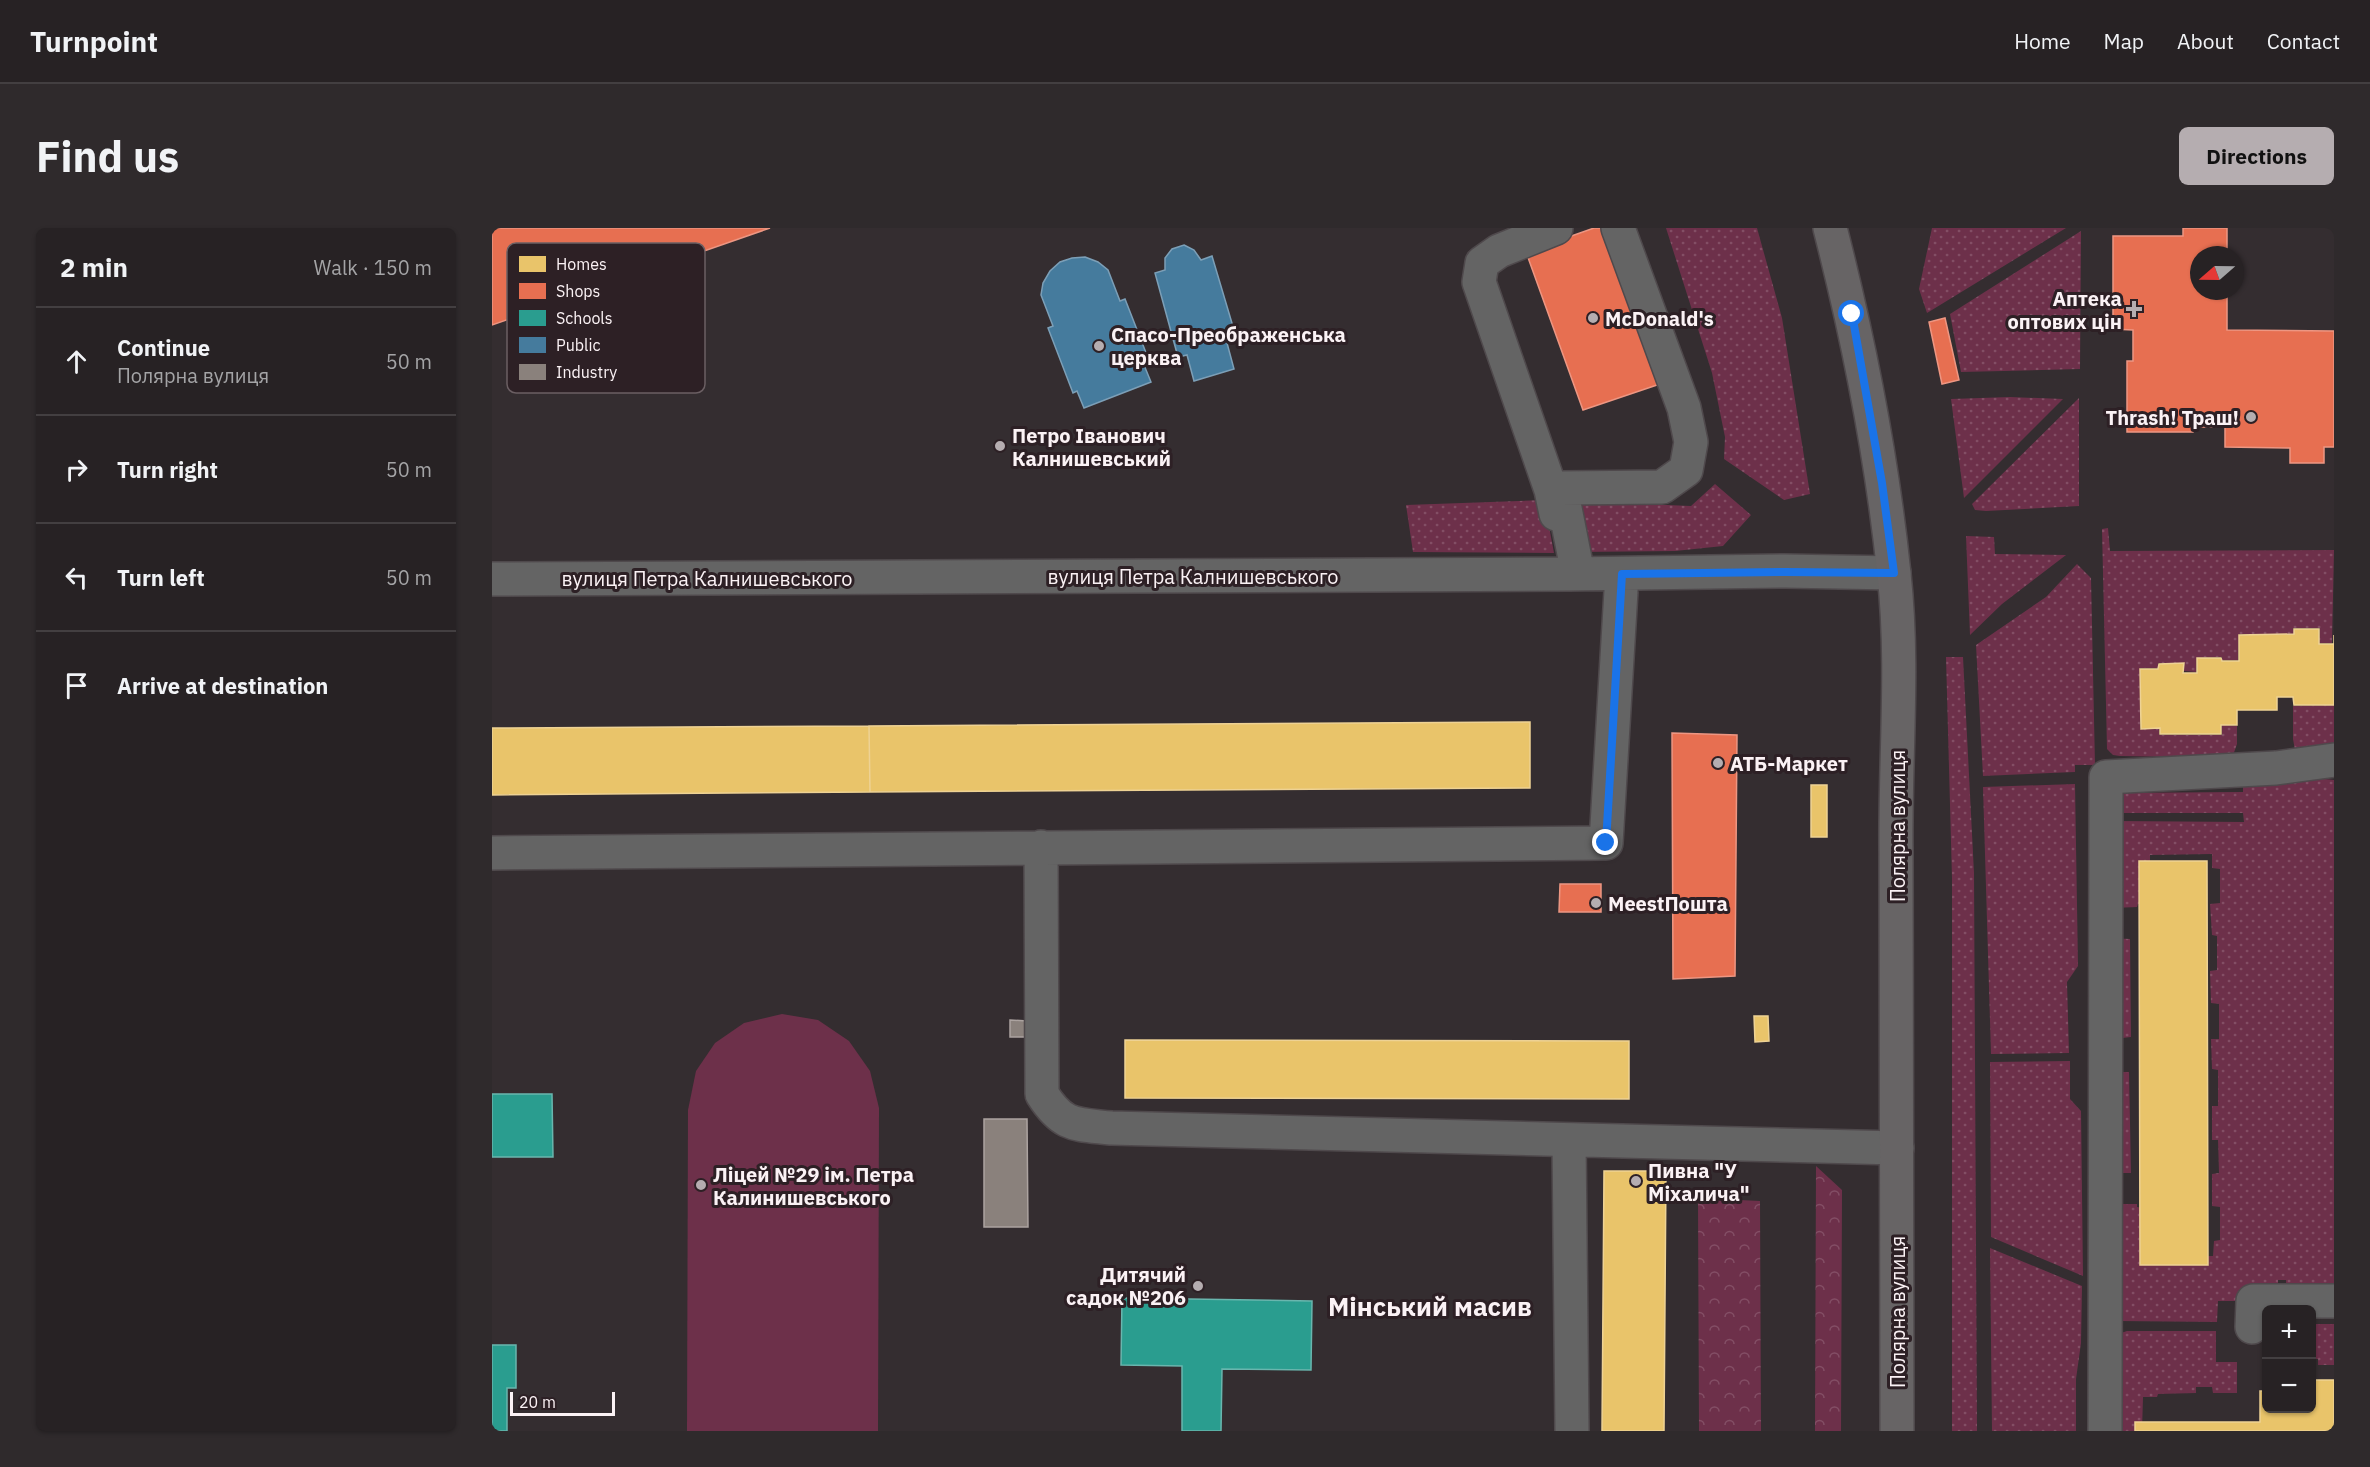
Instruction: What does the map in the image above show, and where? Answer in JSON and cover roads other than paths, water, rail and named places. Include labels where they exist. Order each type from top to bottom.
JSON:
[{"type":"main road","name":"Полярна вулиця","points":[[1830,228],[1852,314],[1882,483],[1900,642],[1896,794],[1897,1431]]},
{"type":"street","points":[[1556,228],[1498,251],[1482,263],[1479,282],[1551,490],[1573,574]]},
{"type":"street","points":[[1573,574],[1561,488],[1662,487],[1686,470],[1691,442],[1684,408],[1618,228]]},
{"type":"street","name":"вулиця Петра Калнишевського","points":[[492,579],[1894,573]]},
{"type":"street","points":[[492,853],[1606,843],[1622,574]]},
{"type":"street","points":[[2105,1431],[2106,777],[2276,768],[2334,760]]},
{"type":"street","points":[[1041,847],[1042,1094],[1054,1113],[1074,1124],[1112,1128],[1897,1148]]},
{"type":"street","points":[[1569,1140],[1572,1431]]},
{"type":"street","points":[[2252,1327],[2253,1301],[2334,1301]]},
{"type":"place","name":"Аптека оптових цін","points":[[2134,309]]},
{"type":"place","name":"McDonald's","points":[[1593,318]]},
{"type":"place","name":"Спасо-Преображенська церква","points":[[1099,346]]},
{"type":"place","name":"Thrash! Траш!","points":[[2251,417]]},
{"type":"place","name":"Петро Іванович Калнишевський","points":[[1000,446]]},
{"type":"place","name":"АТБ-Маркет","points":[[1718,763]]},
{"type":"place","name":"MeestПошта","points":[[1596,903]]},
{"type":"place","name":"Пивна \"У Міхалича\"","points":[[1636,1181]]},
{"type":"place","name":"Ліцей №29 ім. Петра Калинишевського","points":[[701,1185]]},
{"type":"place","name":"Дитячий садок №206","points":[[1198,1286]]},
{"type":"district","name":"Мінський масив","points":[[1430,1306]]}]
